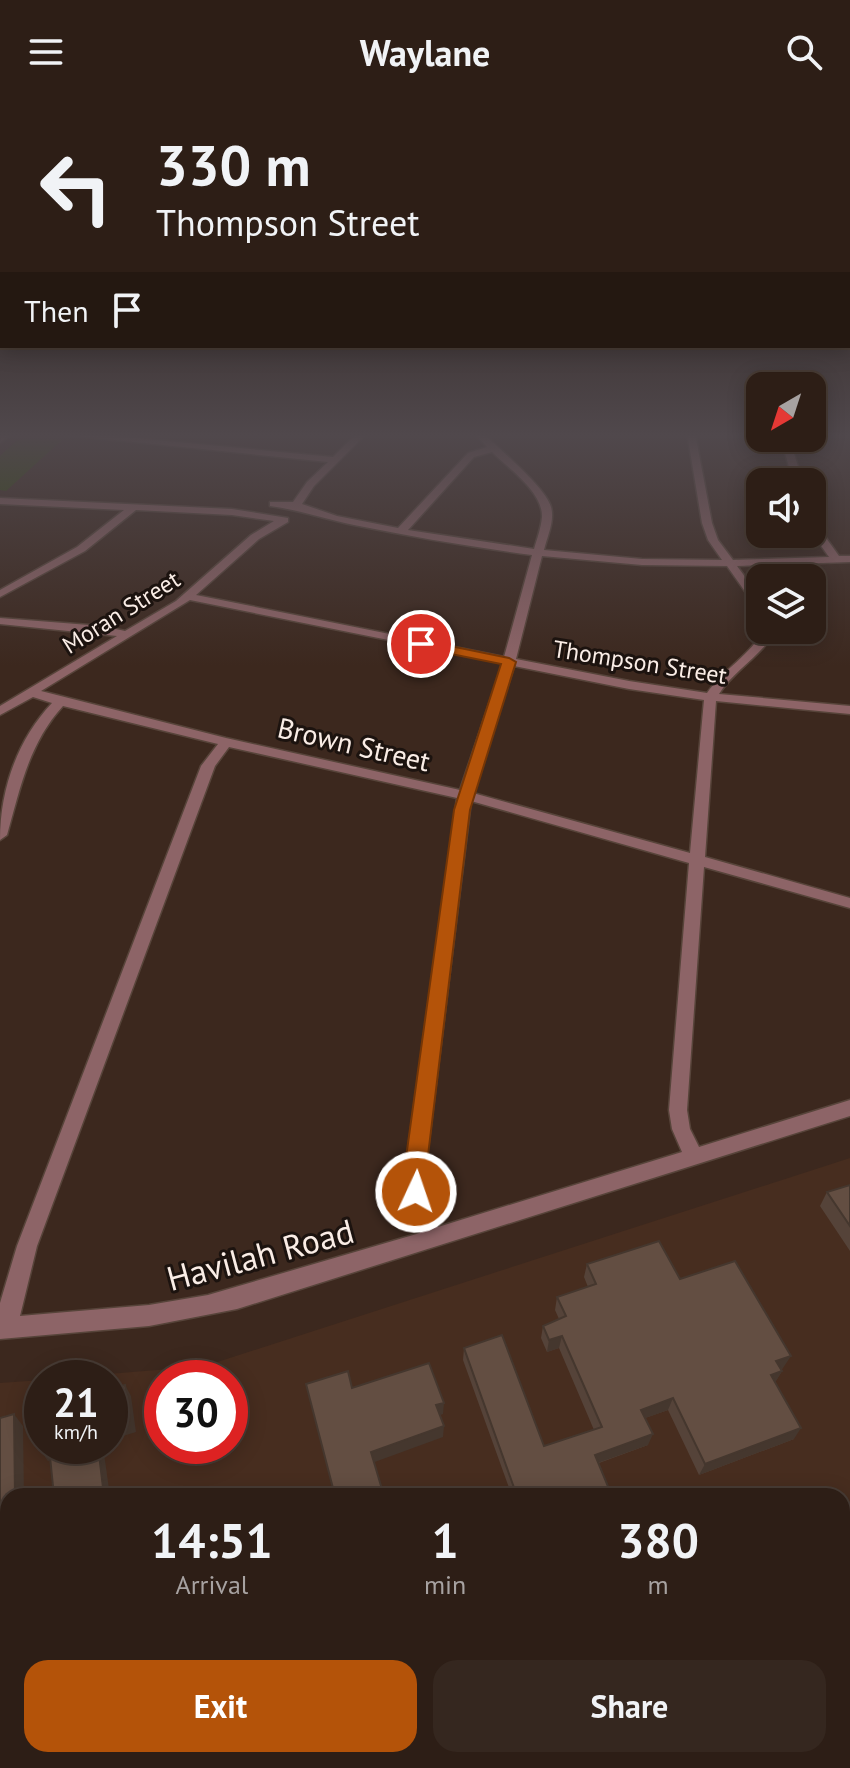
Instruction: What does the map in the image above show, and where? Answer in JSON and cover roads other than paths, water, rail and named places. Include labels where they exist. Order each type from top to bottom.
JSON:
[{"type":"street","points":[[0,594],[74,553],[129,511]]},
{"type":"street","points":[[257,511],[341,520],[538,553],[640,563],[730,564],[850,559]]},
{"type":"street","points":[[266,511],[292,513]]},
{"type":"street","name":"Moran Street","points":[[255,537],[266,511]]},
{"type":"street","points":[[401,531],[420,511]]},
{"type":"street","points":[[432,1239],[416,1192],[415,1172],[465,795],[509,662],[546,526],[546,511]]},
{"type":"street","points":[[705,511],[707,523],[746,586]]},
{"type":"street","name":"Moran Street","points":[[0,711],[189,597],[255,537],[292,513]]},
{"type":"street","points":[[826,545],[836,559]]},
{"type":"street","name":"Thompson Street","points":[[189,597],[509,662],[711,697],[850,710]]},
{"type":"street","points":[[0,621],[102,629],[128,635]]},
{"type":"street","points":[[694,1157],[681,1129],[678,1110],[711,697],[761,644]]},
{"type":"street","name":"Brown Street","points":[[31,692],[60,702],[226,742],[465,795],[850,903]]},
{"type":"street","points":[[0,835],[27,742],[60,702]]},
{"type":"street","points":[[4,1327],[27,1246],[208,766],[226,742]]},
{"type":"street","name":"Havilah Road","points":[[4,1327],[197,1309],[850,1108]]}]
